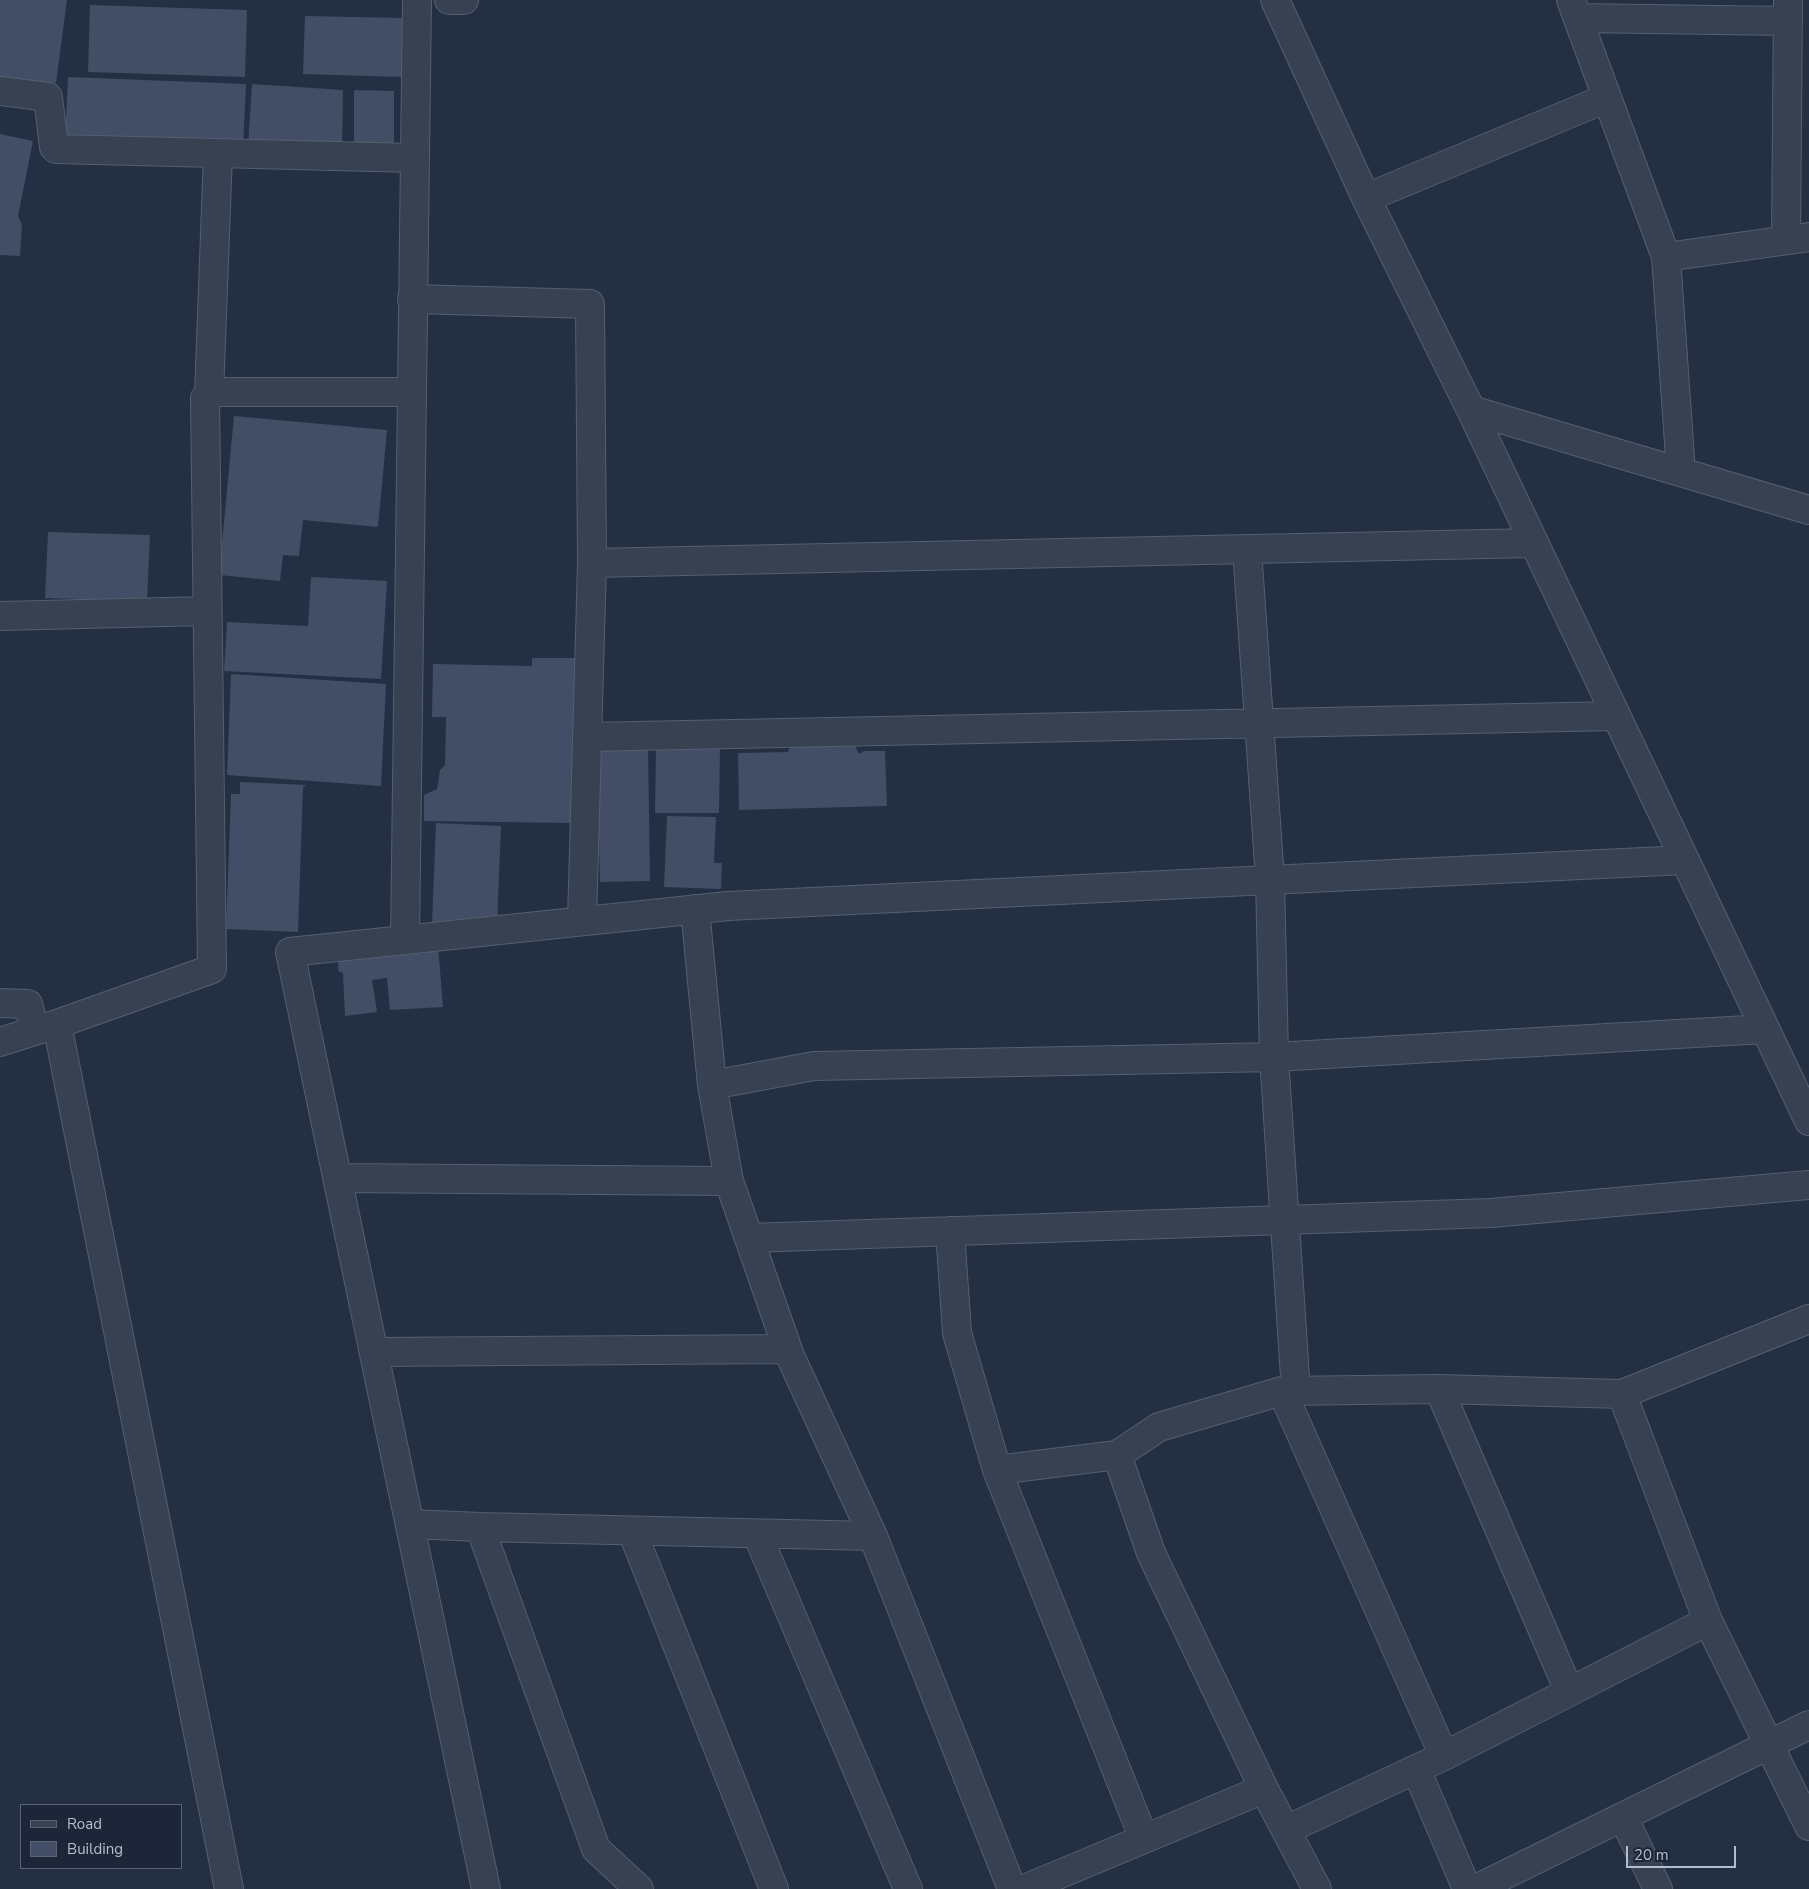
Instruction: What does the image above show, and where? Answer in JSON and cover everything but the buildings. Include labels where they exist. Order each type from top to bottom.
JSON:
[{"type":"street","points":[[405,940],[417,0]]},
{"type":"street","points":[[449,0],[464,0]]},
{"type":"street","points":[[1275,0],[1366,198],[1471,410],[1809,1121]]},
{"type":"street","points":[[1666,256],[1798,239],[1788,10],[1574,9],[1666,256],[1681,472]]},
{"type":"street","points":[[0,91],[48,97],[54,147],[56,149],[414,158]]},
{"type":"street","points":[[1366,198],[1607,98]]},
{"type":"street","points":[[209,394],[218,154]]},
{"type":"street","points":[[412,299],[590,304],[592,563],[582,921]]},
{"type":"street","points":[[0,1042],[46,1028],[212,969],[205,398],[209,394],[216,392],[412,392]]},
{"type":"street","points":[[1471,410],[1809,510]]},
{"type":"street","points":[[592,563],[1534,542]]},
{"type":"street","points":[[1247,549],[1270,879],[1274,1057],[1284,1220],[1289,1391],[1444,1756]]},
{"type":"street","points":[[0,616],[207,611]]},
{"type":"street","points":[[587,737],[1616,716]]},
{"type":"street","points":[[486,1889],[290,952],[695,909],[1270,879],[1685,860]]},
{"type":"street","points":[[695,909],[712,1085],[729,1180],[789,1353],[873,1536],[1012,1889]]},
{"type":"street","points":[[0,1003],[28,1004],[46,1028],[229,1889]]},
{"type":"street","points":[[712,1085],[814,1066],[1274,1057],[1766,1029]]},
{"type":"street","points":[[337,1178],[729,1180]]},
{"type":"street","points":[[749,1238],[1490,1214],[1809,1185]]},
{"type":"street","points":[[950,1231],[957,1333],[996,1470],[1144,1839]]},
{"type":"street","points":[[996,1470],[1117,1454],[1159,1427],[1289,1391],[1439,1389],[1622,1394],[1809,1320]]},
{"type":"street","points":[[374,1352],[787,1349],[789,1353]]},
{"type":"street","points":[[1439,1389],[1569,1691]]},
{"type":"street","points":[[1622,1394],[1708,1621],[1809,1826]]},
{"type":"street","points":[[1117,1454],[1151,1554],[1264,1789],[1317,1889]]},
{"type":"street","points":[[410,1524],[873,1536]]},
{"type":"street","points":[[480,1527],[596,1849],[639,1889]]},
{"type":"street","points":[[632,1531],[774,1889]]},
{"type":"street","points":[[757,1534],[908,1889]]},
{"type":"street","points":[[1286,1830],[1444,1756],[1708,1621]]},
{"type":"street","points":[[1476,1889],[1809,1725]]},
{"type":"street","points":[[1416,1769],[1467,1889]]},
{"type":"street","points":[[1024,1889],[1264,1789]]},
{"type":"street","points":[[1623,1817],[1658,1889]]}]
